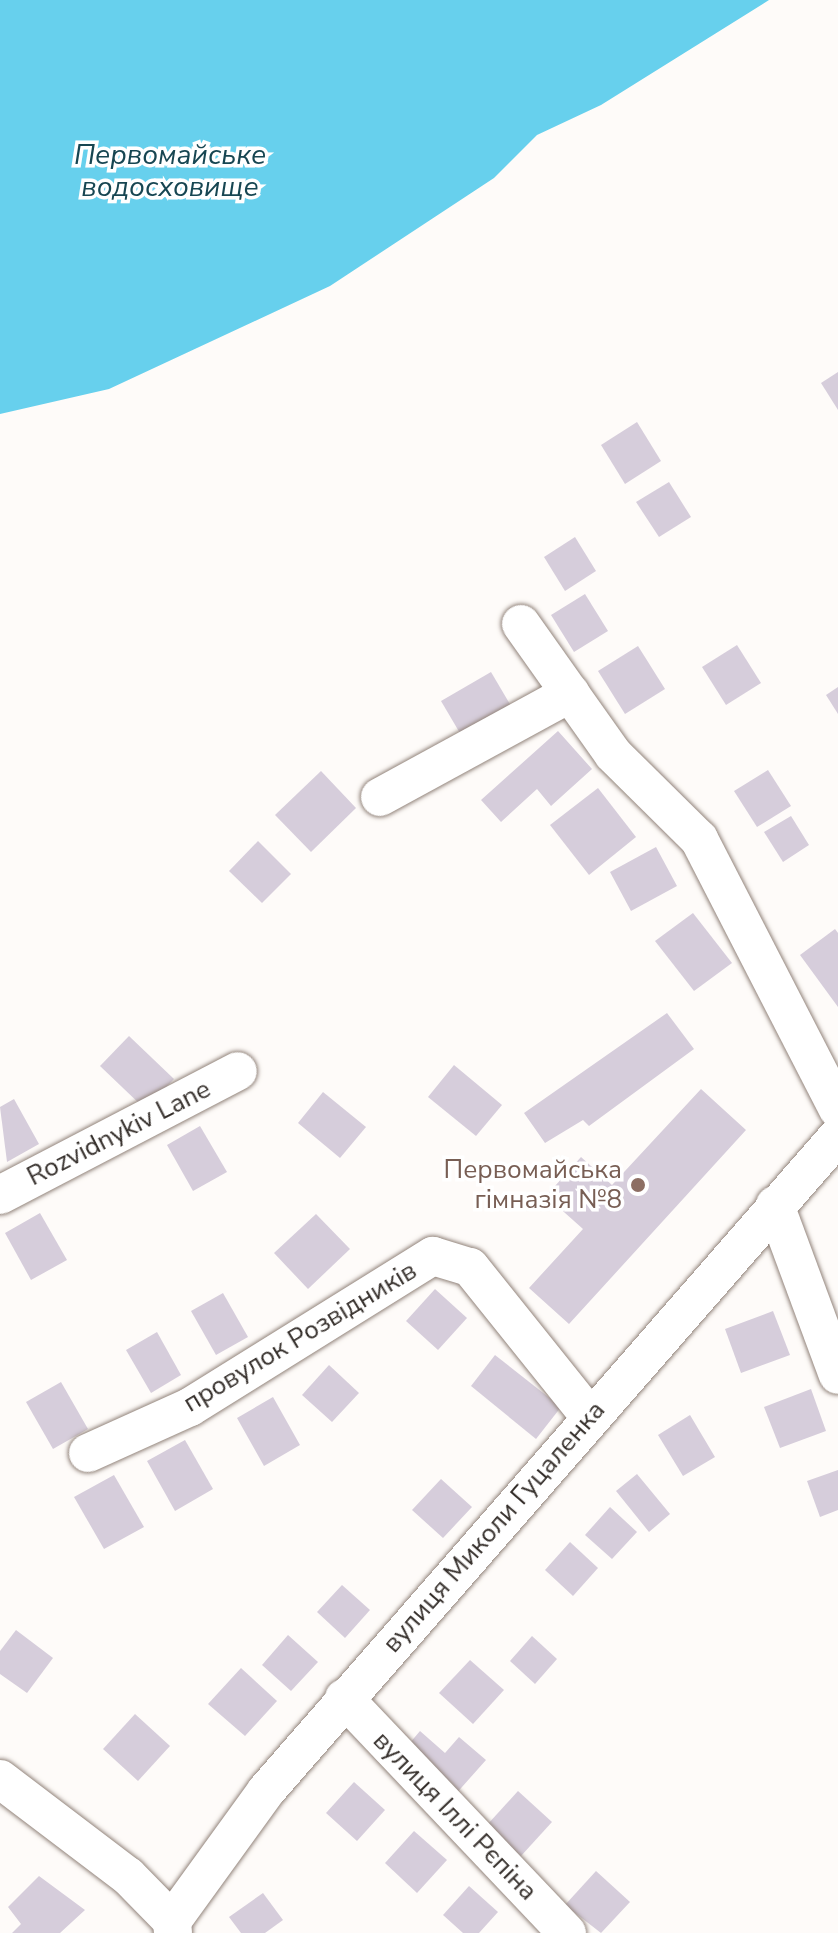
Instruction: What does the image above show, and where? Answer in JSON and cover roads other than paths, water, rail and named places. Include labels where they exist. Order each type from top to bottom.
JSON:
[{"type":"street","points":[[521,624],[613,754],[699,839],[838,1109]]},
{"type":"street","points":[[380,797],[571,693]]},
{"type":"street","name":"Rozvidnykiv Lane","points":[[0,1195],[238,1071]]},
{"type":"street","name":"вулиця Миколи Гуцаленка","points":[[173,1927],[344,1698],[838,1136]]},
{"type":"street","points":[[775,1205],[838,1375]]},
{"type":"street","name":"провулок Розвідників","points":[[88,1453],[190,1407],[433,1256],[470,1267],[590,1417]]},
{"type":"street","name":"вулиця Іллі Рєпіна","points":[[344,1698],[567,1933]]},
{"type":"street","points":[[0,1779],[128,1876],[173,1927]]},
{"type":"water","name":"Первомайське водосховище","points":[[0,0],[769,0],[601,105],[537,135],[494,178],[330,286],[109,389],[0,414]]},
{"type":"place","name":"Первомайська гімназія №8","points":[[638,1185]]}]
